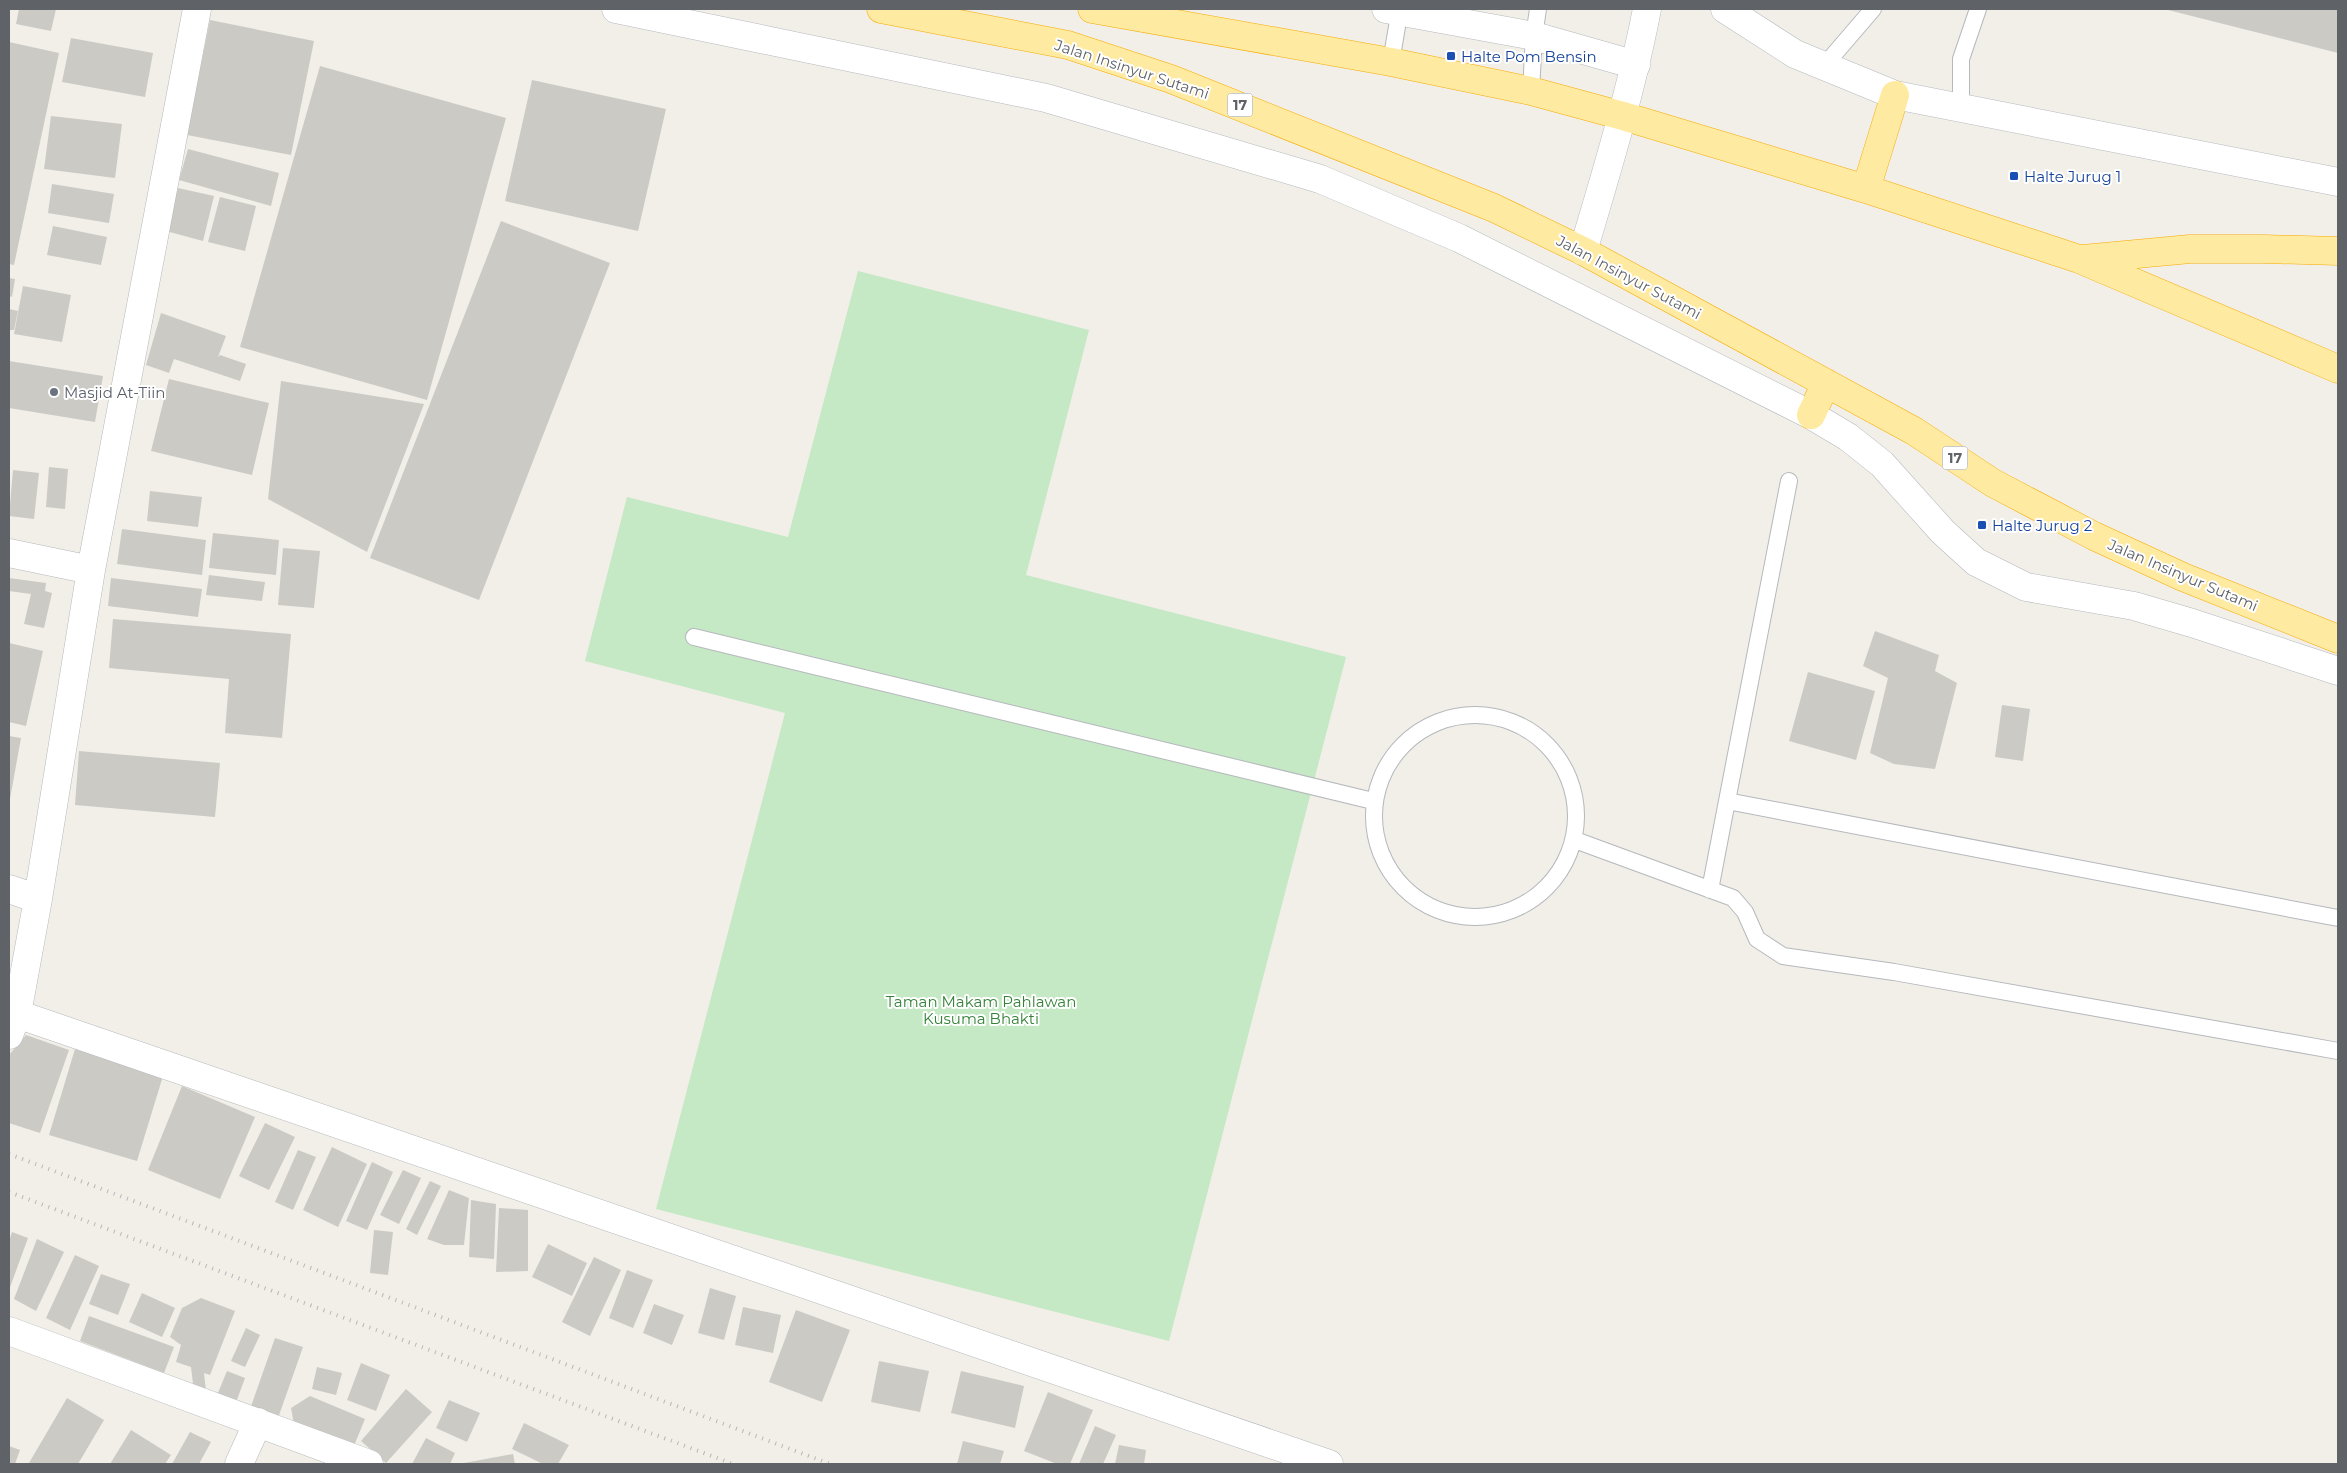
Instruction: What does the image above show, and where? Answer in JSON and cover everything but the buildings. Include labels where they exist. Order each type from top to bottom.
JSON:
[{"type":"highway","name":"Jalan Insinyur Sutami","points":[[881,9],[1068,45],[1171,79],[1494,208],[1583,251],[1914,431],[1993,483],[2094,536],[2183,577],[2338,639]]},
{"type":"highway","points":[[1092,9],[1391,62],[1531,91],[1623,116],[1866,189],[2079,259],[2338,369]]},
{"type":"highway","points":[[1866,189],[1895,95]]},
{"type":"highway","points":[[2079,259],[2190,249],[2338,251]]},
{"type":"highway","points":[[1811,415],[1826,383]]},
{"type":"street","points":[[197,9],[91,570],[38,899],[13,1025],[1328,1464]]},
{"type":"street","points":[[616,9],[1046,98],[1320,179],[1459,238],[1811,415],[1848,437],[1882,464],[1943,532],[1976,562],[2026,587],[2073,597],[2134,606],[2338,671]]},
{"type":"street","points":[[1395,9],[1534,36],[1636,65]]},
{"type":"street","points":[[1583,251],[1623,116],[1636,65],[1647,9]]},
{"type":"street","points":[[1725,9],[1795,54],[1895,95],[2338,182]]},
{"type":"street","points":[[9,553],[91,570]]},
{"type":"street","points":[[9,888],[38,899]]},
{"type":"street","points":[[9,1331],[369,1464]]},
{"type":"street","points":[[239,1464],[258,1422]]},
{"type":"lane","points":[[1391,62],[1395,9]]},
{"type":"lane","points":[[1531,91],[1534,36],[1538,9]]},
{"type":"lane","points":[[1824,66],[1873,9]]},
{"type":"lane","points":[[1962,108],[1962,59],[1978,9]]},
{"type":"lane","points":[[1710,890],[1789,481]]},
{"type":"lane","points":[[694,637],[1373,801]]},
{"type":"lane","points":[[1462,715],[1494,716],[1526,728],[1551,748],[1569,776],[1577,807],[1575,840],[1560,872],[1537,897],[1506,913],[1472,918],[1438,912],[1409,894],[1386,868],[1374,836],[1373,801],[1383,770],[1402,744],[1409,739],[1429,725],[1462,715]]},
{"type":"lane","points":[[1727,801],[2338,918]]},
{"type":"lane","points":[[1575,840],[1733,898],[1745,912],[1757,940],[1783,956],[1894,972],[2338,1051]]},
{"type":"green space","name":"Taman Makam Pahlawan Kusuma Bhakti","points":[[858,271],[1089,330],[1026,575],[1346,657],[1169,1341],[656,1209],[785,713],[585,661],[627,497],[788,537]]},
{"type":"railway","points":[[9,1154],[830,1464]]},
{"type":"railway","points":[[9,1192],[733,1464]]},
{"type":"place","name":"Halte Pom Bensin","points":[[1451,56]]},
{"type":"place","name":"Halte Jurug 1","points":[[2014,176]]},
{"type":"place","name":"Masjid At-Tiin","points":[[54,392]]},
{"type":"place","name":"Halte Jurug 2","points":[[1982,525]]}]
